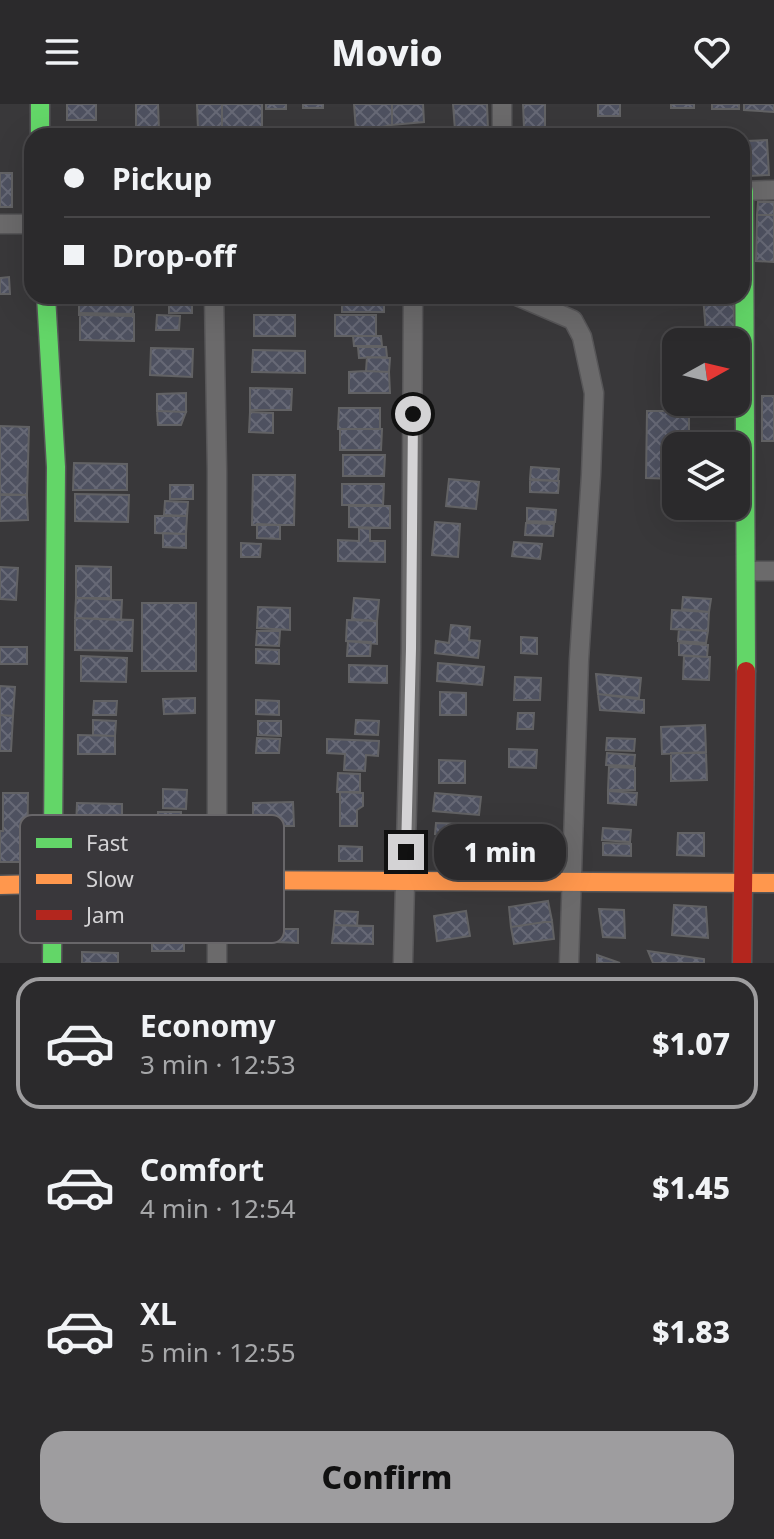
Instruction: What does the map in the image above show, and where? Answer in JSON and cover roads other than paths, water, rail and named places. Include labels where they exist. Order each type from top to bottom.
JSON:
[{"type":"street","points":[[40,104],[40,128]]},
{"type":"street","points":[[502,104],[502,128]]},
{"type":"street","points":[[750,191],[774,190]]},
{"type":"street","points":[[0,224],[24,224]]},
{"type":"street","points":[[46,304],[56,467],[54,815]]},
{"type":"street","points":[[214,304],[218,815]]},
{"type":"street","points":[[403,963],[411,649],[413,304]]},
{"type":"street","points":[[536,304],[573,320],[582,337],[594,393],[579,660],[569,963]]},
{"type":"street","points":[[742,963],[746,571],[744,304]]},
{"type":"street","points":[[746,571],[774,571]]},
{"type":"street","points":[[284,880],[774,883]]},
{"type":"street","points":[[52,943],[52,963]]},
{"type":"street","points":[[217,943],[217,963]]}]
